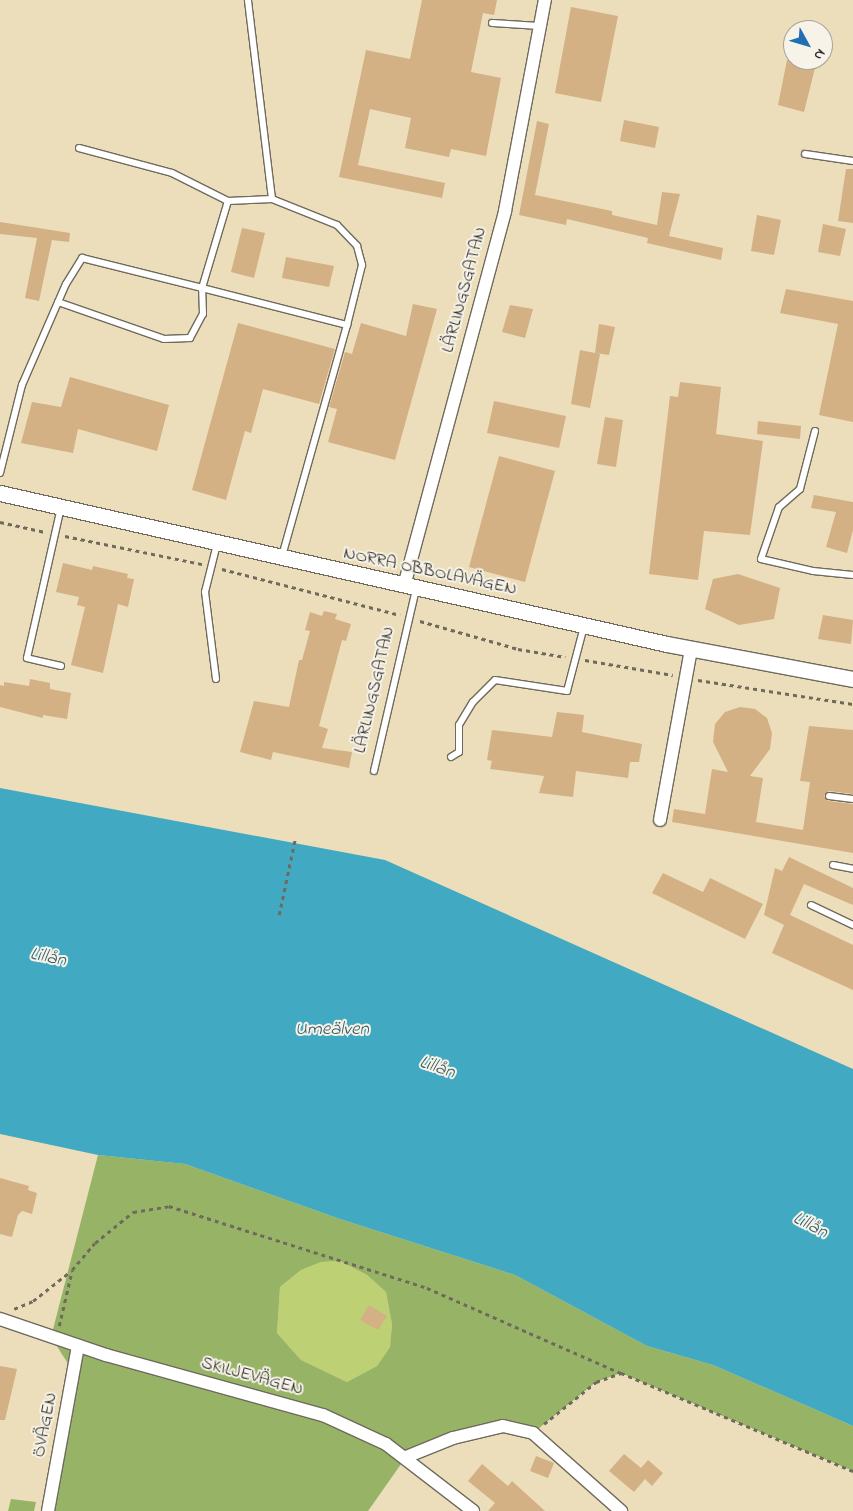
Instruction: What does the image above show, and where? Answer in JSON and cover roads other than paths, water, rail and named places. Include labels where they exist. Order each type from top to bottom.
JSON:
[{"type":"street","name":"LÄRLINGSGATAN","points":[[410,587],[505,211],[546,0]]},
{"type":"street","name":"NORRA OBBOLAVÄGEN","points":[[0,493],[217,544],[584,626],[853,680]]},
{"type":"street","points":[[660,820],[691,649]]},
{"type":"street","name":"SKILJEVÄGEN","points":[[4,1315],[78,1346],[323,1415],[386,1444],[406,1457],[473,1511]]},
{"type":"street","name":"ÖVÄGEN","points":[[48,1511],[78,1346]]},
{"type":"street","points":[[406,1457],[453,1438],[503,1426],[533,1433],[621,1511]]},
{"type":"lane","points":[[248,0],[272,199]]},
{"type":"lane","points":[[492,23],[540,26]]},
{"type":"lane","points":[[79,148],[172,173],[228,201],[272,199],[337,225],[357,246],[362,265],[347,325],[281,558]]},
{"type":"lane","points":[[805,154],[853,161]]},
{"type":"lane","points":[[58,302],[164,339],[190,338],[203,314],[202,288],[228,201]]},
{"type":"lane","points":[[0,473],[22,385],[58,302],[82,258],[347,325]]},
{"type":"lane","points":[[815,431],[800,489],[779,507],[761,559],[813,571],[853,575]]},
{"type":"lane","points":[[61,508],[27,658],[61,666]]},
{"type":"lane","points":[[216,679],[205,592],[217,544]]},
{"type":"lane","name":"LÄRLINGSGATAN","points":[[374,771],[410,618],[410,587]]},
{"type":"lane","points":[[450,757],[460,752],[459,725],[473,702],[495,680],[567,690],[584,626]]},
{"type":"lane","points":[[829,796],[853,799]]},
{"type":"lane","points":[[833,865],[853,870]]},
{"type":"lane","points":[[811,905],[853,925]]},
{"type":"water","name":"Umeälven","points":[[0,788],[385,860],[853,1069],[853,1426],[713,1365],[647,1346],[515,1275],[340,1219],[185,1164],[98,1155],[0,1134]]},
{"type":"water label","name":"Lillån","points":[[48,958]]},
{"type":"water label","name":"Lillån","points":[[437,1068]]},
{"type":"water label","name":"Lillån","points":[[810,1226]]}]
